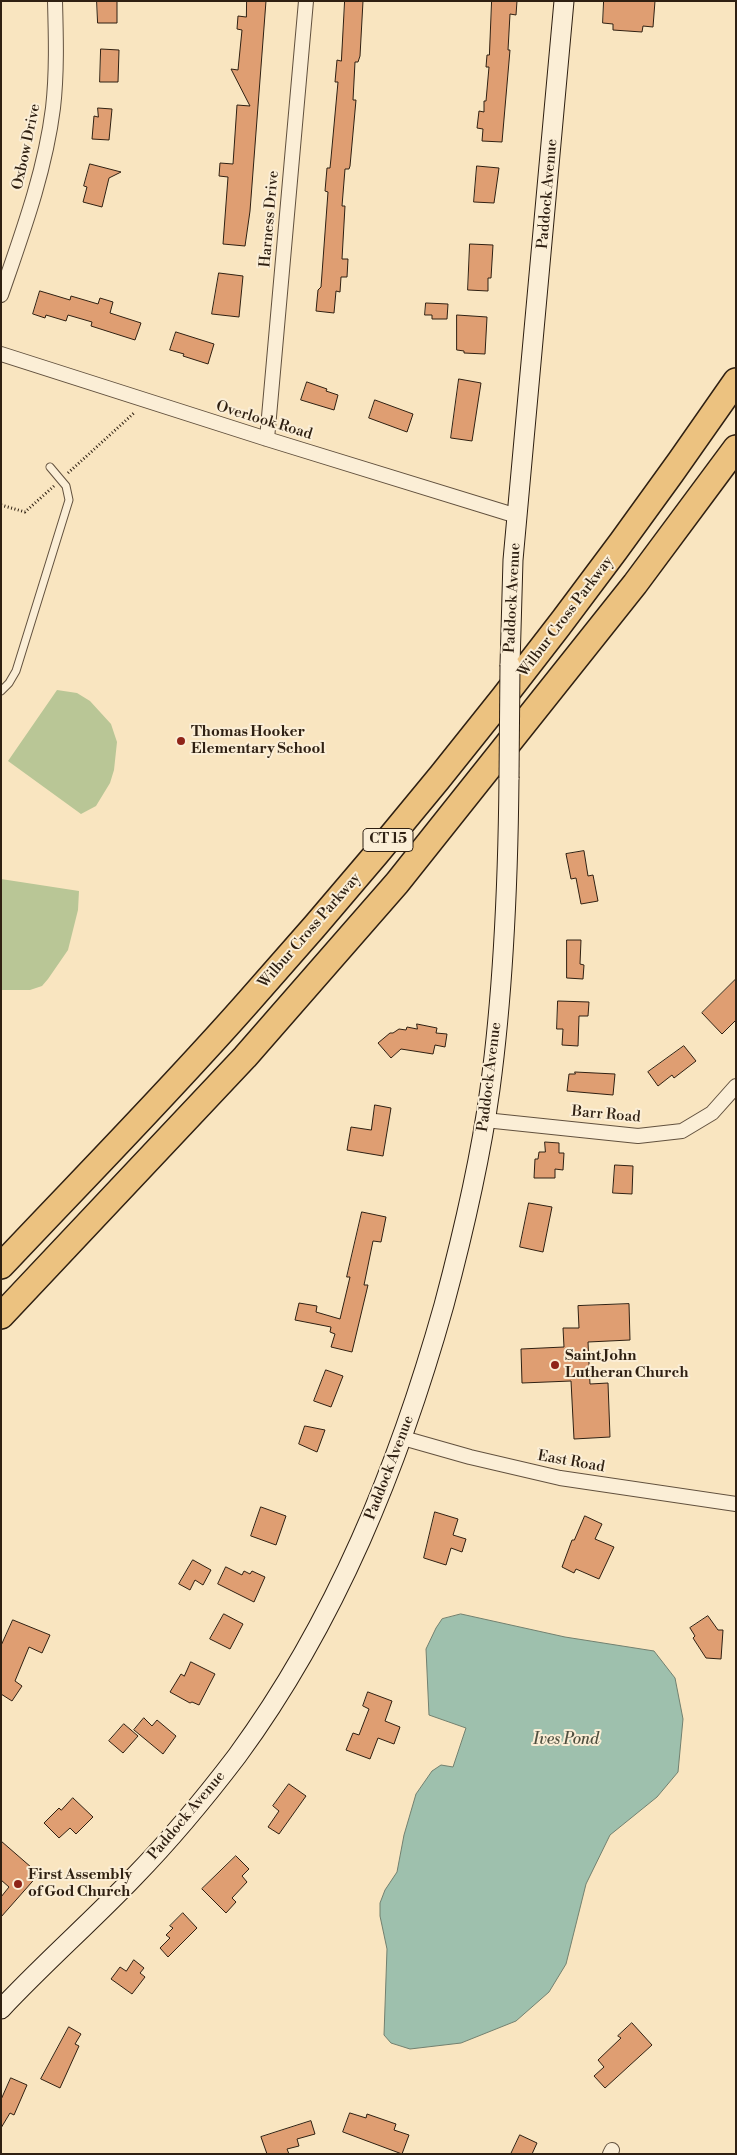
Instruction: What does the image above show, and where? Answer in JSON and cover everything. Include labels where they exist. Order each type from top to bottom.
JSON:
[{"type":"highway","name":"Wilbur Cross Parkway","points":[[1,1266],[249,1002],[437,782],[606,565],[736,381]]},
{"type":"highway","name":"CT 15","points":[[1,1316],[245,1056],[397,883],[630,591],[736,448]]},
{"type":"main road","name":"Paddock Avenue","points":[[1,2009],[151,1859],[198,1806],[238,1754],[295,1666],[337,1589],[373,1515],[421,1386],[470,1201],[486,1120],[496,1043],[508,868],[512,588],[564,1]]},
{"type":"street","name":"Oxbow Drive","points":[[1,295],[35,192],[47,142],[53,108],[56,68],[55,1]]},
{"type":"street","name":"Harness Drive","points":[[267,439],[306,1]]},
{"type":"street","name":"Overlook Road","points":[[1,354],[517,516]]},
{"type":"street","name":"Barr Road","points":[[486,1120],[638,1136],[682,1131],[712,1113],[736,1086]]},
{"type":"street","name":"East Road","points":[[403,1438],[470,1457],[560,1478],[736,1504]]},
{"type":"lane","points":[[1,690],[9,683],[16,671],[69,500],[66,486],[50,467]]},
{"type":"path","points":[[1,505],[25,512],[134,413]]},
{"type":"shaded area","points":[[57,690],[77,693],[90,701],[111,724],[117,742],[114,770],[110,783],[96,806],[81,814],[8,761]]},
{"type":"shaded area","points":[[1,879],[79,891],[78,910],[68,950],[42,986],[30,990],[1,990]]},
{"type":"water","name":"Ives Pond","points":[[461,1614],[565,1637],[654,1651],[675,1678],[683,1719],[678,1772],[657,1797],[610,1835],[586,1884],[566,1964],[549,1992],[516,2021],[461,2043],[410,2049],[391,2043],[384,2035],[387,1949],[380,1916],[380,1903],[385,1890],[397,1872],[404,1835],[416,1794],[432,1771],[441,1765],[453,1767],[466,1728],[429,1715],[426,1649],[442,1619]]},
{"type":"building","points":[[97,1],[117,1],[117,23],[98,23]]},
{"type":"building","points":[[247,1],[266,1],[250,211],[245,246],[223,244],[228,177],[219,176],[220,163],[233,164],[237,105],[250,106],[231,69],[238,70],[242,30],[237,29],[238,16],[246,17]]},
{"type":"building","points":[[345,1],[363,1],[360,56],[358,62],[355,62],[353,100],[356,100],[350,166],[349,169],[345,169],[342,206],[345,206],[342,259],[348,259],[347,277],[341,277],[340,292],[336,291],[334,313],[316,311],[318,290],[321,287],[328,192],[325,191],[327,168],[330,168],[338,82],[335,82],[337,60],[341,61]]},
{"type":"building","points":[[492,1],[517,1],[516,15],[510,14],[508,50],[510,50],[502,142],[482,141],[483,129],[477,128],[479,111],[484,112],[484,101],[486,101],[489,67],[486,67],[487,55],[489,55]]},
{"type":"building","points":[[604,1],[655,1],[653,27],[643,26],[642,32],[613,30],[613,24],[603,23]]},
{"type":"building","points":[[101,49],[119,50],[118,82],[100,82]]},
{"type":"building","points":[[98,108],[112,109],[109,140],[92,139],[94,116],[98,117]]},
{"type":"building","points":[[90,164],[121,172],[109,178],[102,207],[83,202],[87,187],[84,186]]},
{"type":"building","points":[[477,166],[499,168],[494,203],[474,202]]},
{"type":"building","points":[[470,244],[493,245],[491,278],[488,278],[488,291],[468,290]]},
{"type":"building","points":[[219,273],[243,276],[239,317],[212,314]]},
{"type":"building","points":[[40,291],[70,300],[71,296],[98,304],[100,298],[113,302],[110,313],[141,323],[135,340],[91,326],[92,322],[68,315],[66,321],[46,315],[45,318],[33,314]]},
{"type":"building","points":[[426,303],[448,304],[447,319],[432,319],[432,315],[425,315]]},
{"type":"building","points":[[457,315],[487,317],[485,354],[464,353],[464,351],[457,350]]},
{"type":"building","points":[[176,332],[214,344],[208,364],[170,350]]},
{"type":"building","points":[[459,379],[481,383],[472,441],[451,438]]},
{"type":"building","points":[[307,382],[338,395],[334,410],[301,400]]},
{"type":"building","points":[[375,400],[413,414],[407,432],[369,418]]},
{"type":"building","points":[[584,851],[588,876],[593,875],[598,901],[581,904],[576,878],[571,879],[566,854]]},
{"type":"building","points":[[567,940],[581,940],[580,964],[584,965],[583,979],[567,978]]},
{"type":"building","points":[[736,979],[736,1020],[722,1034],[702,1013]]},
{"type":"building","points":[[558,1001],[589,1002],[588,1016],[579,1016],[578,1046],[562,1045],[563,1029],[557,1029]]},
{"type":"building","points":[[417,1024],[437,1028],[436,1033],[447,1034],[445,1047],[435,1045],[433,1054],[401,1049],[391,1058],[378,1043],[390,1033],[399,1029],[406,1030],[407,1027],[417,1029]]},
{"type":"building","points":[[684,1046],[696,1061],[674,1078],[672,1075],[658,1086],[648,1072]]},
{"type":"building","points":[[575,1072],[615,1074],[613,1095],[567,1091],[569,1074],[575,1074]]},
{"type":"building","points":[[375,1105],[391,1108],[383,1156],[347,1150],[351,1127],[371,1130]]},
{"type":"building","points":[[545,1142],[559,1143],[559,1153],[564,1153],[563,1170],[555,1169],[555,1178],[534,1178],[535,1159],[538,1159],[539,1152],[545,1152]]},
{"type":"building","points":[[615,1165],[633,1166],[632,1194],[613,1193]]},
{"type":"building","points":[[529,1203],[552,1207],[543,1252],[520,1247]]},
{"type":"building","points":[[362,1212],[386,1217],[381,1242],[373,1241],[364,1285],[368,1285],[352,1352],[331,1347],[335,1334],[330,1332],[331,1327],[295,1320],[299,1303],[317,1306],[316,1312],[340,1319],[350,1277],[347,1277]]},
{"type":"building","name":"Saint John Lutheran Church","points":[[629,1304],[630,1340],[588,1342],[590,1384],[608,1383],[610,1437],[574,1439],[571,1381],[522,1383],[521,1349],[564,1347],[563,1328],[579,1328],[578,1306]]},
{"type":"building","points":[[326,1370],[343,1376],[331,1407],[314,1401]]},
{"type":"building","points":[[305,1426],[325,1430],[317,1452],[299,1444]]},
{"type":"building","points":[[261,1507],[286,1516],[276,1545],[251,1536]]},
{"type":"building","points":[[435,1512],[458,1519],[453,1535],[466,1539],[462,1552],[451,1548],[446,1565],[424,1558]]},
{"type":"building","points":[[585,1516],[602,1524],[595,1539],[614,1547],[599,1579],[576,1569],[574,1573],[562,1567],[572,1540],[574,1540]]},
{"type":"building","points":[[193,1560],[211,1570],[203,1585],[195,1580],[190,1590],[179,1584]]},
{"type":"building","points":[[226,1567],[242,1575],[244,1571],[250,1574],[252,1571],[265,1577],[254,1602],[218,1584]]},
{"type":"building","points":[[224,1614],[243,1624],[230,1649],[210,1639]]},
{"type":"building","points":[[708,1616],[718,1630],[723,1630],[721,1659],[706,1658],[693,1638],[695,1636],[690,1628]]},
{"type":"building","points":[[13,1620],[50,1635],[42,1653],[29,1647],[15,1681],[22,1686],[12,1701],[1,1694],[1,1646]]},
{"type":"building","points":[[191,1662],[215,1674],[199,1705],[190,1703],[170,1692],[181,1674],[184,1676]]},
{"type":"building","points":[[368,1692],[392,1701],[385,1721],[400,1727],[394,1744],[378,1738],[370,1759],[346,1750],[353,1733],[359,1735],[369,1709],[363,1706]]},
{"type":"building","points":[[144,1718],[152,1726],[157,1720],[176,1736],[163,1754],[134,1730]]},
{"type":"building","points":[[124,1724],[138,1736],[123,1753],[109,1741]]},
{"type":"building","points":[[289,1784],[306,1796],[279,1834],[268,1827],[279,1811],[273,1806]]},
{"type":"building","points":[[73,1798],[93,1817],[76,1834],[70,1828],[59,1838],[44,1823],[59,1808],[61,1810]]},
{"type":"building","name":"First Assembly of God Church","points":[[1,1841],[39,1874],[1,1917],[1,1897],[9,1887],[1,1880]]},
{"type":"building","points":[[236,1856],[249,1869],[242,1876],[247,1882],[232,1898],[236,1902],[226,1913],[202,1889]]},
{"type":"building","points":[[183,1913],[197,1928],[168,1957],[160,1948],[170,1938],[166,1935],[173,1928],[170,1926]]},
{"type":"building","points":[[134,1960],[144,1968],[140,1973],[145,1977],[132,1994],[111,1979],[120,1967],[126,1971]]},
{"type":"building","points":[[632,2023],[652,2045],[605,2088],[594,2076],[604,2067],[598,2060],[621,2038],[618,2036]]},
{"type":"building","points":[[69,2027],[81,2034],[75,2044],[79,2046],[60,2088],[41,2079]]},
{"type":"building","points":[[11,2078],[27,2085],[14,2115],[10,2113],[1,2128],[1,2100]]},
{"type":"building","points":[[350,2113],[366,2118],[367,2114],[396,2124],[394,2130],[409,2135],[402,2154],[343,2132]]},
{"type":"building","points":[[311,2121],[315,2134],[297,2139],[299,2146],[287,2149],[289,2154],[267,2154],[261,2137]]},
{"type":"building","points":[[520,2135],[537,2143],[532,2154],[511,2154]]},
{"type":"place","name":"Thomas Hooker Elementary School","points":[[181,741]]},
{"type":"place","name":"Saint John Lutheran Church","points":[[555,1365]]},
{"type":"place","name":"First Assembly of God Church","points":[[18,1884]]}]
